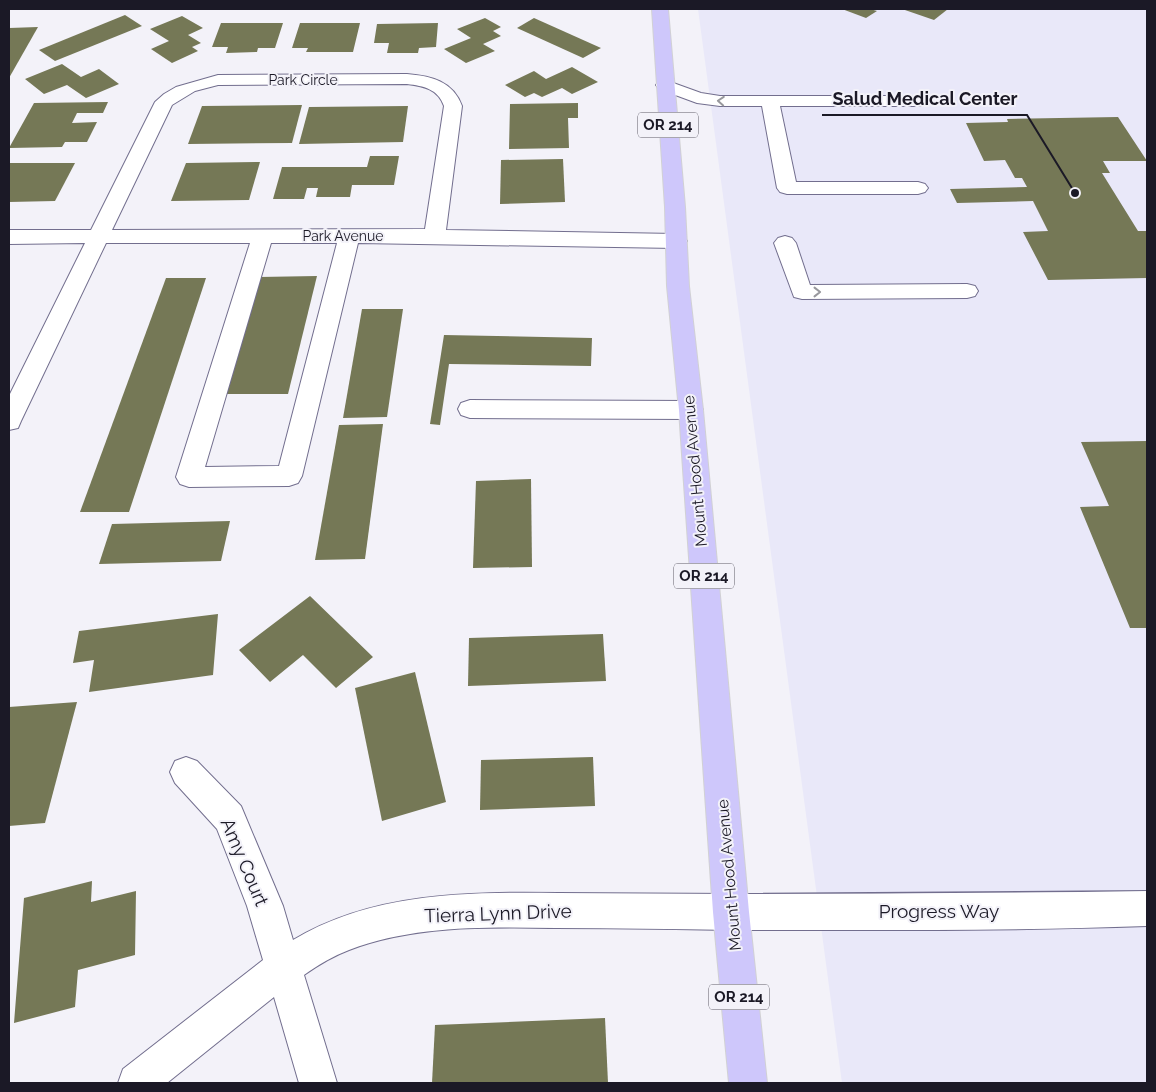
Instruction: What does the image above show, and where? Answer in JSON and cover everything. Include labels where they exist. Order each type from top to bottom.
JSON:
[{"type":"main road","name":"Mount Hood Avenue","points":[[660,9],[678,286],[691,410],[731,912],[748,1083]]},
{"type":"street","name":"Park Circle","points":[[9,421],[164,102],[175,93],[195,85],[218,80],[407,79],[437,85],[451,97],[453,106],[435,236]]},
{"type":"street","points":[[665,84],[697,98],[720,101],[916,101]]},
{"type":"street","points":[[770,102],[787,188],[918,188]]},
{"type":"street","points":[[263,236],[189,478],[289,476],[349,236]]},
{"type":"street","name":"Park Avenue","points":[[9,237],[435,236],[676,241]]},
{"type":"street","points":[[786,243],[802,292],[967,291]]},
{"type":"street","points":[[470,409],[691,410]]},
{"type":"street","name":"Amy Court","points":[[186,772],[229,818],[265,906],[318,1083]]},
{"type":"street","name":"Progress Way","points":[[731,912],[1147,909]]},
{"type":"street","name":"Tierra Lynn Drive","points":[[137,1083],[284,966],[307,950],[344,933],[378,922],[450,911],[623,910],[731,912]]},
{"type":"shaded area","points":[[698,9],[1147,9],[1147,1083],[842,1083]]},
{"type":"building","points":[[842,9],[870,9],[877,11],[866,18]]},
{"type":"building","points":[[902,9],[948,9],[934,20]]},
{"type":"building","points":[[125,15],[142,26],[55,61],[39,50]]},
{"type":"building","points":[[182,16],[203,28],[188,35],[201,43],[192,47],[198,51],[172,63],[151,49],[169,41],[150,29]]},
{"type":"building","points":[[485,18],[501,27],[493,31],[501,36],[483,44],[495,51],[466,63],[444,49],[471,38],[457,29]]},
{"type":"building","points":[[534,18],[601,48],[583,58],[517,28]]},
{"type":"building","points":[[221,23],[283,23],[275,48],[258,48],[257,52],[226,53],[228,47],[212,47]]},
{"type":"building","points":[[300,23],[360,23],[353,52],[306,52],[308,48],[292,48]]},
{"type":"building","points":[[438,23],[436,47],[419,48],[418,53],[387,53],[389,43],[374,43],[377,24]]},
{"type":"building","points":[[38,27],[9,78],[9,28]]},
{"type":"building","points":[[62,64],[81,77],[99,69],[119,84],[86,98],[67,85],[44,94],[25,79]]},
{"type":"building","points":[[572,67],[598,82],[572,94],[562,88],[542,97],[534,93],[525,97],[505,85],[534,71],[546,79]]},
{"type":"building","points":[[108,102],[103,113],[77,113],[72,123],[97,122],[87,142],[65,142],[62,147],[9,148],[34,103]]},
{"type":"building","points":[[578,103],[578,118],[568,118],[569,148],[509,149],[510,104]]},
{"type":"building","points":[[302,105],[292,143],[188,144],[202,106]]},
{"type":"building","points":[[408,106],[403,142],[299,144],[309,107]]},
{"type":"building","points":[[1118,117],[1147,161],[1103,161],[1110,173],[1102,173],[1138,231],[1147,231],[1147,278],[1048,280],[1023,232],[1048,231],[1033,201],[957,203],[950,189],[1027,187],[1022,178],[1015,178],[1005,160],[984,161],[966,123],[1008,122],[1007,119]]},
{"type":"building","points":[[370,156],[399,156],[394,185],[352,185],[350,197],[316,197],[318,188],[307,188],[304,199],[273,199],[282,167],[367,167]]},
{"type":"building","points":[[563,159],[565,202],[500,204],[501,160]]},
{"type":"building","points":[[260,162],[249,200],[171,201],[186,163]]},
{"type":"building","points":[[9,163],[75,163],[55,201],[9,202]]},
{"type":"building","points":[[317,276],[288,394],[225,394],[259,277]]},
{"type":"building","points":[[166,278],[206,278],[129,512],[80,512]]},
{"type":"building","points":[[362,309],[403,309],[387,417],[343,418]]},
{"type":"building","points":[[444,335],[592,338],[591,366],[449,364],[440,425],[430,424]]},
{"type":"building","points":[[383,424],[365,559],[315,560],[339,425]]},
{"type":"building","points":[[1147,441],[1147,628],[1130,628],[1080,507],[1109,506],[1081,442]]},
{"type":"building","points":[[531,479],[532,567],[473,568],[476,481]]},
{"type":"building","points":[[230,521],[221,561],[99,564],[112,524]]},
{"type":"building","points":[[310,596],[373,657],[336,688],[303,655],[270,682],[239,650]]},
{"type":"building","points":[[218,614],[213,675],[89,692],[94,660],[73,663],[79,631]]},
{"type":"building","points":[[603,634],[606,681],[468,686],[469,638]]},
{"type":"building","points":[[415,672],[446,802],[382,821],[355,688]]},
{"type":"building","points":[[77,702],[45,823],[9,826],[9,707]]},
{"type":"building","points":[[593,757],[595,806],[480,810],[481,760]]},
{"type":"building","points":[[92,881],[91,902],[136,891],[135,955],[78,970],[75,1007],[14,1023],[24,898]]},
{"type":"building","points":[[605,1018],[608,1083],[432,1083],[435,1025]]},
{"type":"place","name":"Salud Medical Center","points":[[1075,193]]}]
